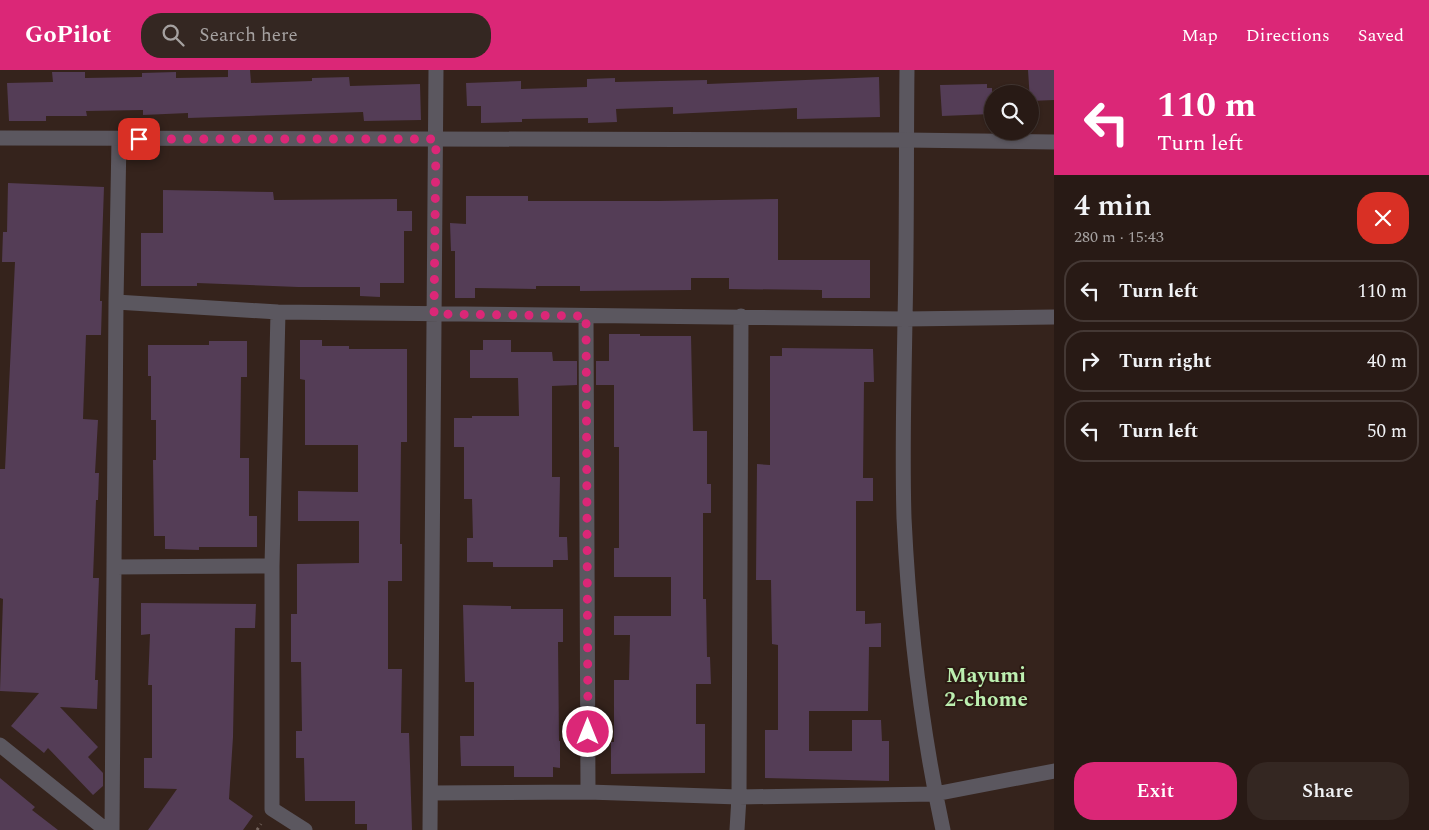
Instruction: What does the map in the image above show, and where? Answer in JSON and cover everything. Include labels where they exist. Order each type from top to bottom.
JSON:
[{"type":"street","points":[[430,830],[436,70]]},
{"type":"street","points":[[907,70],[906,319],[903,410],[904,519],[912,631],[921,711],[943,830]]},
{"type":"street","points":[[0,138],[1054,142]]},
{"type":"street","points":[[112,830],[119,139]]},
{"type":"street","points":[[116,302],[278,312],[906,319],[1054,317]]},
{"type":"street","points":[[278,312],[272,566],[272,809],[305,830]]},
{"type":"street","points":[[586,316],[588,792]]},
{"type":"street","points":[[737,830],[739,797],[741,316]]},
{"type":"street","points":[[114,567],[272,566]]},
{"type":"street","points":[[0,744],[106,830]]},
{"type":"street","points":[[431,793],[588,792],[739,797],[935,794],[1054,771]]},
{"type":"building","points":[[228,70],[250,70],[251,83],[312,81],[312,78],[349,77],[350,86],[420,84],[421,120],[364,121],[363,112],[188,118],[188,113],[143,115],[143,110],[86,111],[87,116],[46,116],[46,121],[9,121],[7,83],[53,82],[52,72],[85,72],[85,78],[142,77],[142,73],[176,72],[176,78],[228,77]]},
{"type":"building","points":[[1028,70],[1054,70],[1054,100],[1039,101],[1039,85],[1029,85]]},
{"type":"building","points":[[879,77],[880,117],[797,119],[797,108],[673,114],[673,107],[616,109],[617,122],[588,123],[588,118],[522,119],[522,122],[481,123],[481,106],[467,106],[466,83],[521,81],[521,89],[587,87],[587,79],[615,78],[615,82],[707,80],[707,84]]},
{"type":"building","points":[[987,84],[984,85],[984,114],[942,116],[940,85]]},
{"type":"building","points":[[8,183],[104,187],[100,301],[102,301],[101,335],[86,335],[83,419],[98,420],[95,473],[99,473],[93,578],[99,578],[95,680],[98,680],[97,709],[60,707],[98,747],[88,757],[103,773],[103,786],[93,795],[48,748],[44,753],[11,726],[39,693],[0,691],[3,599],[0,598],[0,469],[5,469],[15,262],[2,262],[3,232],[7,232]]},
{"type":"building","points":[[163,190],[273,192],[274,200],[397,199],[397,211],[412,211],[412,231],[404,231],[404,283],[380,283],[380,297],[360,296],[360,287],[298,287],[197,283],[197,286],[141,286],[141,233],[163,233]]},
{"type":"building","points":[[466,196],[528,196],[528,201],[778,199],[778,260],[870,260],[870,298],[822,298],[822,290],[729,289],[729,278],[691,278],[691,290],[580,291],[580,286],[536,286],[536,289],[475,288],[475,298],[455,298],[455,251],[451,251],[450,223],[466,224]]},
{"type":"building","points":[[609,334],[691,336],[693,431],[707,431],[707,484],[711,484],[711,513],[703,513],[703,599],[706,599],[707,657],[710,657],[711,684],[696,684],[696,724],[705,724],[705,773],[611,774],[611,742],[614,742],[614,680],[629,680],[630,635],[614,635],[614,616],[671,616],[671,577],[614,577],[614,548],[619,548],[619,447],[614,447],[614,385],[596,385],[596,361],[609,361]]},
{"type":"building","points":[[300,340],[322,340],[322,346],[349,346],[349,349],[407,349],[407,442],[401,442],[400,544],[402,544],[402,581],[388,581],[388,669],[402,669],[401,733],[409,733],[412,830],[367,830],[367,824],[355,824],[355,801],[305,801],[304,758],[296,758],[296,731],[302,731],[301,662],[291,662],[291,614],[297,614],[297,564],[359,563],[359,521],[298,521],[298,491],[358,492],[358,445],[305,445],[305,380],[300,379]]},
{"type":"building","points":[[483,340],[511,340],[511,352],[552,352],[553,361],[577,361],[577,385],[552,386],[552,477],[560,477],[559,537],[567,537],[568,560],[553,560],[553,567],[493,567],[493,562],[467,562],[467,538],[473,538],[472,499],[464,499],[464,447],[454,447],[454,418],[519,416],[518,378],[470,378],[470,350],[483,350]]},
{"type":"building","points":[[209,341],[247,341],[247,377],[241,377],[240,458],[249,458],[249,516],[257,516],[257,547],[199,547],[199,550],[165,549],[165,536],[154,536],[153,460],[156,460],[156,420],[151,420],[151,376],[148,376],[148,345],[209,345]]},
{"type":"building","points":[[782,348],[873,349],[874,382],[864,382],[863,478],[873,478],[873,501],[856,501],[856,611],[865,611],[865,624],[881,623],[881,647],[869,647],[868,711],[809,711],[809,751],[852,751],[852,720],[881,720],[882,741],[889,741],[889,781],[765,778],[765,730],[778,730],[778,645],[772,644],[771,580],[756,580],[757,464],[770,465],[770,356],[782,356]]},
{"type":"building","points":[[141,603],[256,604],[255,628],[235,628],[233,737],[229,799],[253,816],[243,830],[148,830],[177,789],[144,788],[144,758],[152,758],[152,685],[148,685],[150,634],[141,635]]},
{"type":"building","points":[[463,605],[511,606],[511,609],[563,609],[563,642],[558,642],[560,768],[553,767],[553,777],[514,777],[514,766],[461,766],[460,736],[474,736],[474,682],[465,682]]},
{"type":"building","points":[[0,778],[35,807],[32,810],[58,830],[0,830]]},
{"type":"district","name":"Mayumi 2-chome","points":[[986,688]]},
{"type":"route","points":[[139,139],[436,139],[434,314],[586,316],[588,732]]}]
